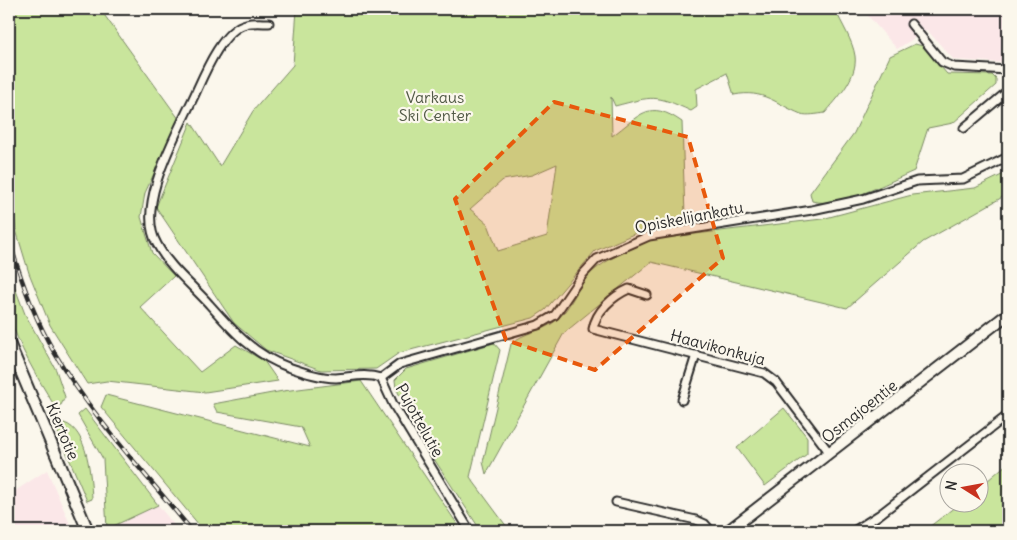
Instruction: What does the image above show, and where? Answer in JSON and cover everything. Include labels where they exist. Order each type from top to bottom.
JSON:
[{"type":"street","name":"Pujottelutie","points":[[269,23],[245,24],[226,36],[198,88],[151,198],[151,231],[157,244],[237,335],[267,357],[286,366],[322,376],[364,375],[381,378],[393,404],[470,531]]},
{"type":"street","points":[[911,24],[942,62],[954,67],[1008,70]]},
{"type":"street","points":[[964,128],[1008,91]]},
{"type":"street","name":"Opiskelijankatu","points":[[381,378],[400,364],[538,325],[555,315],[582,274],[597,259],[649,236],[812,210],[863,199],[917,181],[963,179],[1008,157]]},
{"type":"street","name":"Haavikonkuja","points":[[648,295],[629,288],[622,292],[599,313],[594,329],[770,376],[829,452]]},
{"type":"street","name":"Osmajoentie","points":[[728,531],[1008,314]]},
{"type":"street","name":"Kiertotie","points":[[9,342],[88,531]]},
{"type":"street","points":[[682,400],[696,356]]},
{"type":"street","points":[[854,531],[879,515],[1008,415]]},
{"type":"street","points":[[616,502],[696,520],[705,524],[711,531]]},
{"type":"street","points":[[876,523],[879,515]]},
{"type":"highlighted area","points":[[554,102],[688,137],[723,258],[595,370],[506,340],[455,199]]},
{"type":"shaded area","points":[[862,9],[1008,9],[1008,63],[954,60],[927,30],[897,49]]},
{"type":"shaded area","points":[[47,470],[73,531],[9,531],[9,495]]},
{"type":"shaded area","points":[[158,505],[179,531],[108,531],[107,529]]},
{"type":"green space","points":[[9,9],[100,9],[179,119],[145,193],[141,217],[152,253],[174,276],[140,307],[200,372],[236,345],[264,361],[278,381],[205,392],[107,381],[87,384],[50,325],[29,273],[16,230],[9,182]]},
{"type":"green space","name":"Varkaus Ski Center","points":[[297,9],[835,9],[849,38],[855,56],[855,64],[850,80],[825,113],[803,115],[762,96],[754,94],[734,95],[727,73],[696,89],[697,107],[691,111],[654,98],[615,106],[611,97],[612,136],[645,112],[661,111],[682,122],[685,216],[636,233],[595,251],[545,310],[533,318],[399,353],[376,369],[321,370],[266,350],[234,323],[156,207],[191,122],[220,166],[253,111],[293,65]],"holes":[[[557,164],[547,236],[498,251],[488,224],[470,209],[503,180],[532,175]]]},
{"type":"green space","points":[[915,44],[923,46],[947,74],[992,75],[996,79],[996,85],[953,123],[928,128],[914,171],[850,198],[836,201],[812,201],[810,193],[854,133],[890,56]]},
{"type":"green space","points":[[1008,172],[1008,194],[923,242],[847,308],[651,262],[564,333],[486,474],[483,462],[511,344],[522,336],[547,327],[558,319],[587,277],[598,267],[613,258],[653,239],[822,219],[912,195],[975,188]]},
{"type":"green space","points":[[9,272],[25,314],[56,370],[65,397],[61,405],[54,405],[17,338],[8,309]]},
{"type":"green space","points":[[494,343],[500,350],[470,477],[510,531],[481,531],[421,439],[396,388],[395,380],[406,369]]},
{"type":"green space","points":[[361,381],[462,531],[204,531],[101,407],[106,395],[310,447],[301,427],[217,412],[213,404],[283,391]]},
{"type":"green space","points":[[784,408],[807,437],[807,454],[765,486],[737,448]]},
{"type":"green space","points":[[85,409],[158,505],[107,529],[103,459],[78,415]]},
{"type":"green space","points":[[64,423],[72,427],[78,435],[87,455],[92,499],[87,501],[57,430],[59,425]]},
{"type":"green space","points":[[1008,463],[1008,531],[924,531],[948,512],[990,512],[990,478]]},
{"type":"railway","points":[[9,239],[34,311],[47,339],[69,376],[102,422],[192,531]]}]
